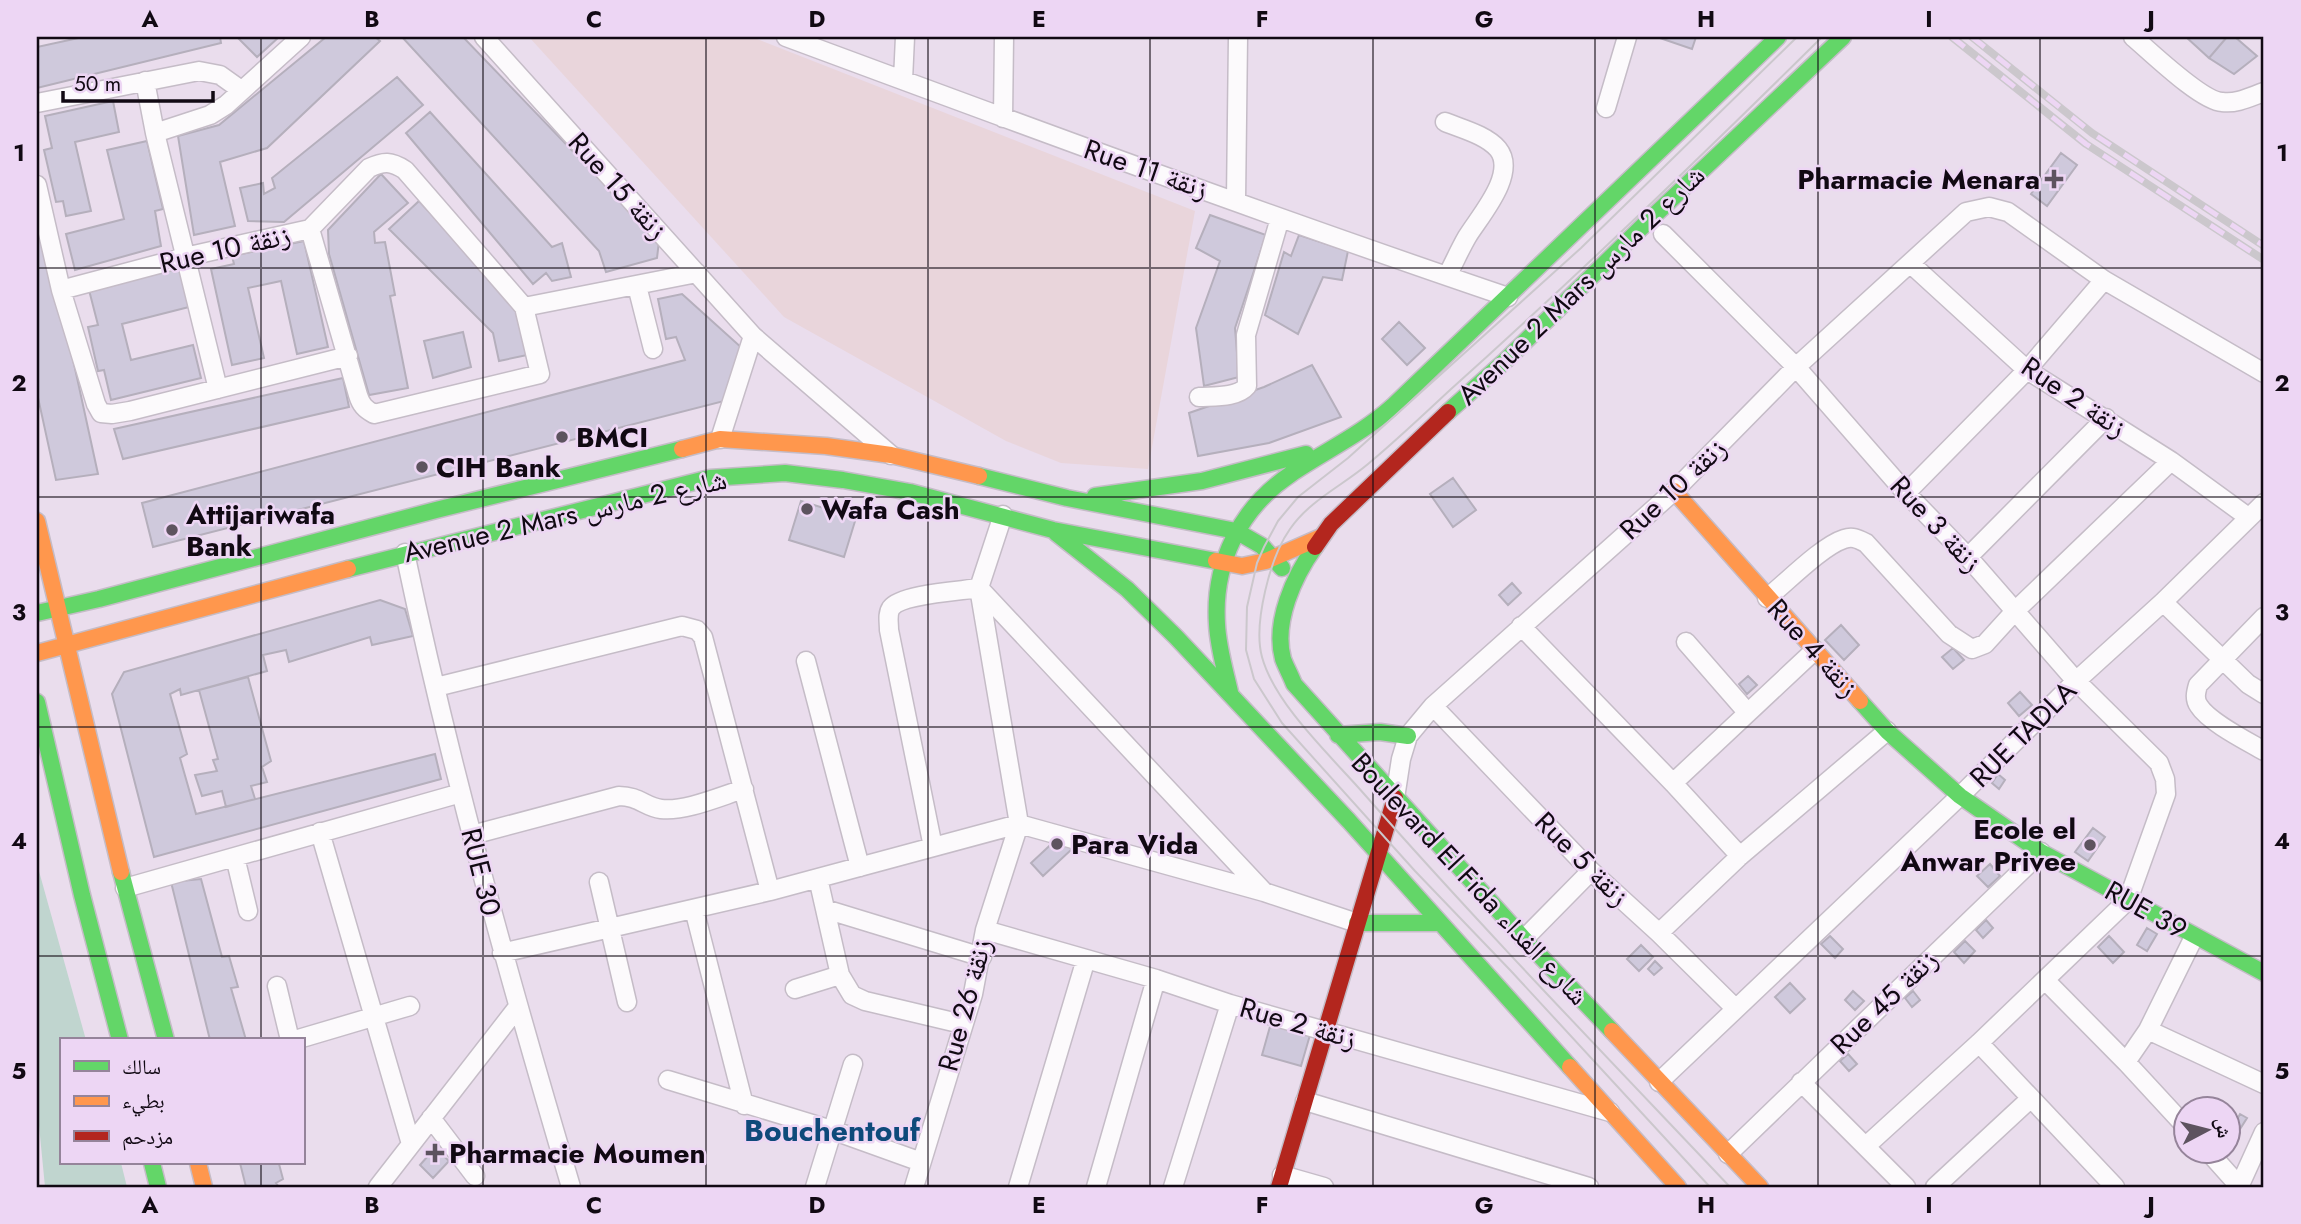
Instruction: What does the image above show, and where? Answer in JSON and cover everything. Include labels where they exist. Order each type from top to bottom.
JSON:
[{"type":"main road","name":"Avenue 2 Mars شارع 2 مارس","points":[[1342,443],[1365,429],[1411,389],[1778,37]]},
{"type":"main road","name":"Avenue 2 Mars شارع 2 مارس","points":[[37,653],[405,553],[710,478],[751,474],[785,473],[910,492],[1053,530],[1241,566],[1274,558],[1322,536],[1357,497],[1505,361],[1843,37]]},
{"type":"main road","name":"Avenue 2 Mars شارع 2 مارس","points":[[37,613],[720,439],[826,446],[891,454],[1067,498],[1236,531]]},
{"type":"main road","points":[[1067,498],[1155,491],[1215,479],[1263,468],[1342,443]]},
{"type":"main road","points":[[1230,694],[1217,622],[1222,562],[1236,531],[1255,504],[1277,483],[1342,443]]},
{"type":"main road","name":"Rue 4 زنقة","points":[[1674,491],[1887,732],[1960,796]]},
{"type":"main road","points":[[37,521],[125,888],[165,1038]]},
{"type":"main road","name":"Boulevard El Fida شارع الفداء","points":[[1053,530],[1127,589],[1176,637],[1378,855],[1676,1186]]},
{"type":"main road","points":[[1236,531],[1251,537],[1274,558],[1293,585]]},
{"type":"main road","name":"Boulevard El Fida شارع الفداء","points":[[1322,536],[1306,559],[1287,598],[1281,633],[1283,658],[1294,684],[1524,939],[1760,1187]]},
{"type":"main road","points":[[37,702],[82,895],[119,1038]]},
{"type":"main road","points":[[1338,735],[1380,732],[1408,736]]},
{"type":"main road","name":"RUE 39","points":[[1960,796],[2041,852],[2264,973]]},
{"type":"main road","points":[[1281,1181],[1395,798]]},
{"type":"main road","points":[[1357,923],[1439,923]]},
{"type":"main road","points":[[152,1164],[158,1187]]},
{"type":"main road","points":[[198,1164],[204,1187]]},
{"type":"street","points":[[155,133],[210,116],[226,105],[301,37]]},
{"type":"street","name":"Rue 15 زنقة","points":[[484,37],[753,335],[891,454]]},
{"type":"street","name":"Rue 11 زنقة","points":[[786,37],[1279,218],[1508,297]]},
{"type":"street","points":[[903,80],[905,37]]},
{"type":"street","points":[[1003,118],[1004,37]]},
{"type":"street","points":[[1236,200],[1238,37]]},
{"type":"street","points":[[1606,108],[1627,37]]},
{"type":"street","points":[[2133,37],[2204,96],[2219,102],[2237,102],[2264,92]]},
{"type":"street","points":[[37,103],[199,71],[220,75],[241,90]]},
{"type":"street","points":[[145,81],[155,133],[218,389]]},
{"type":"street","points":[[1445,122],[1488,140],[1500,151],[1503,167],[1501,181],[1492,199],[1466,238],[1447,276]]},
{"type":"street","name":"Rue 10 زنقة","points":[[61,290],[185,257],[310,229],[369,168],[382,162],[393,162],[405,170],[524,307]]},
{"type":"street","points":[[37,186],[61,290],[101,413],[130,411],[348,356]]},
{"type":"street","name":"Rue 10 زنقة","points":[[1395,798],[1401,759],[1408,736],[1433,706],[1674,491],[1796,367],[1966,212],[1989,207],[2008,212],[2104,280]]},
{"type":"street","points":[[1199,397],[1234,394],[1247,386],[1246,335],[1279,218]]},
{"type":"street","points":[[310,229],[361,404],[374,414],[540,374],[524,307],[697,273]]},
{"type":"street","name":"Rue 3 زنقة","points":[[1663,234],[1796,367],[2077,681],[2159,763],[2165,779],[2166,793],[2128,900]]},
{"type":"street","name":"Rue 2 زنقة","points":[[1911,264],[2027,370],[2171,461],[2248,517]]},
{"type":"street","points":[[1906,493],[2027,370],[2104,280],[2264,373]]},
{"type":"street","points":[[637,286],[653,349]]},
{"type":"street","points":[[720,439],[753,335]]},
{"type":"street","points":[[1968,558],[2106,418]]},
{"type":"street","points":[[1767,598],[1829,547],[1854,537],[1866,543],[1949,634],[1972,649],[1985,643],[2171,461]]},
{"type":"street","name":"RUE TADLA","points":[[1659,1082],[2264,503]]},
{"type":"street","points":[[1003,515],[979,588],[1019,824]]},
{"type":"street","name":"RUE 30","points":[[405,553],[461,793],[502,953],[571,1187]]},
{"type":"street","points":[[933,847],[888,614],[893,605],[908,599],[979,588]]},
{"type":"street","points":[[979,588],[1264,892]]},
{"type":"street","points":[[2163,602],[2248,684],[2264,694]]},
{"type":"street","points":[[2264,617],[2198,685],[2196,693],[2199,708],[2232,733],[2264,751]]},
{"type":"street","points":[[436,687],[682,626],[697,630],[703,637],[770,891]]},
{"type":"street","points":[[1521,626],[1740,856]]},
{"type":"street","points":[[1686,642],[1747,712]]},
{"type":"street","points":[[1673,783],[1815,650]]},
{"type":"street","points":[[806,661],[860,867]]},
{"type":"street","name":"Rue 5 زنقة","points":[[1433,706],[1591,871],[1735,1008]]},
{"type":"street","points":[[1659,933],[1740,856],[1887,732]]},
{"type":"street","points":[[472,835],[619,796],[639,799],[666,810],[682,808],[744,789]]},
{"type":"street","points":[[125,888],[461,793]]},
{"type":"street","points":[[502,953],[770,891],[1019,824],[1264,892],[1357,923]]},
{"type":"street","name":"Rue 26 زنقة","points":[[914,1187],[973,994],[985,930],[1019,824]]},
{"type":"street","points":[[320,832],[411,1144]]},
{"type":"street","name":"Rue 45 زنقة","points":[[1728,1154],[2041,852]]},
{"type":"street","points":[[234,857],[248,911]]},
{"type":"street","points":[[1524,939],[1591,871]]},
{"type":"street","points":[[818,878],[840,975],[852,995],[865,1001],[962,1024]]},
{"type":"street","points":[[599,882],[627,1002]]},
{"type":"street","points":[[1866,1146],[1979,1043],[2128,900]]},
{"type":"street","points":[[694,909],[744,1105]]},
{"type":"street","points":[[825,909],[982,957]]},
{"type":"street","name":"Rue 2 زنقة","points":[[985,930],[1612,1112]]},
{"type":"street","points":[[2126,1062],[2148,1030],[2194,937]]},
{"type":"street","points":[[1018,1187],[1086,959]]},
{"type":"street","points":[[795,989],[840,975]]},
{"type":"street","points":[[1096,1187],[1156,979]]},
{"type":"street","points":[[2045,980],[2172,1112]]},
{"type":"street","points":[[277,986],[291,1038]]},
{"type":"street","points":[[1173,1187],[1230,1003]]},
{"type":"street","points":[[299,1038],[410,1006]]},
{"type":"street","points":[[378,1187],[517,1008]]},
{"type":"street","points":[[2148,1030],[2264,1084]]},
{"type":"street","points":[[1979,1043],[2115,1187]]},
{"type":"street","points":[[815,1187],[853,1064]]},
{"type":"street","points":[[668,1080],[832,1130],[921,1162]]},
{"type":"street","points":[[1801,1082],[1906,1187]]},
{"type":"street","points":[[1935,1187],[2030,1099]]},
{"type":"street","points":[[1305,1101],[1589,1187]]},
{"type":"street","points":[[431,1118],[475,1176]]},
{"type":"street","points":[[2219,1164],[2240,1187],[2264,1132]]},
{"type":"street","points":[[1281,1181],[1324,1187]]},
{"type":"shaded area","points":[[529,37],[752,37],[1195,211],[1148,469],[1061,463],[1006,441],[784,317]]},
{"type":"green space","points":[[37,864],[85,1038],[60,1038],[60,1164],[121,1164],[127,1187],[45,1187],[37,1105]]},
{"type":"building","points":[[83,37],[220,37],[221,43],[37,88],[37,47]]},
{"type":"building","points":[[237,37],[279,37],[257,57]]},
{"type":"building","points":[[326,37],[375,37],[380,41],[267,148],[220,162],[235,226],[194,235],[178,136],[219,125]]},
{"type":"building","points":[[402,37],[463,37],[659,241],[657,258],[606,272],[599,251]]},
{"type":"building","points":[[1657,37],[1696,37],[1692,49]]},
{"type":"building","points":[[2186,37],[2227,37],[2209,58]]},
{"type":"building","points":[[2227,37],[2235,37],[2257,56],[2234,74],[2209,58]]},
{"type":"building","points":[[397,77],[423,105],[284,222],[248,221],[240,188],[263,183],[264,194],[275,188],[272,178]]},
{"type":"building","points":[[113,101],[119,132],[75,142],[91,211],[66,216],[63,201],[56,202],[44,150],[52,148],[45,116]]},
{"type":"building","points":[[430,112],[552,247],[562,243],[571,277],[552,281],[546,273],[533,284],[406,133]]},
{"type":"building","points":[[147,141],[163,209],[155,211],[161,246],[75,270],[66,234],[124,219],[107,150]]},
{"type":"building","name":"Pharmacie Menara","points":[[2061,153],[2077,165],[2047,206],[2031,194]]},
{"type":"building","points":[[381,174],[408,203],[374,232],[375,243],[385,242],[395,295],[390,296],[408,388],[369,395],[329,254],[328,230]]},
{"type":"building","points":[[37,194],[98,474],[56,480],[37,393]]},
{"type":"building","points":[[419,201],[521,310],[532,354],[499,361],[493,333],[389,229]]},
{"type":"building","points":[[1210,215],[1266,235],[1235,328],[1239,377],[1204,386],[1196,328],[1220,261],[1196,248]]},
{"type":"building","points":[[1299,235],[1348,251],[1342,280],[1323,277],[1298,334],[1265,315],[1284,252],[1291,256]]},
{"type":"building","points":[[304,241],[328,347],[297,354],[281,281],[248,288],[264,358],[232,365],[211,269],[234,264],[232,256]]},
{"type":"building","points":[[180,268],[189,307],[122,324],[131,360],[193,345],[201,378],[111,400],[104,370],[98,371],[88,327],[98,325],[89,290]]},
{"type":"building","points":[[682,294],[743,349],[728,400],[153,547],[142,503],[685,360],[676,337],[666,339],[658,299]]},
{"type":"building","points":[[1399,322],[1425,348],[1407,365],[1382,339]]},
{"type":"building","points":[[463,332],[471,367],[433,378],[424,341]]},
{"type":"building","points":[[1312,365],[1341,417],[1269,443],[1198,456],[1189,413],[1264,387]]},
{"type":"building","points":[[343,378],[349,407],[123,459],[114,429]]},
{"type":"building","points":[[1453,478],[1476,510],[1453,527],[1430,494]]},
{"type":"building","points":[[801,501],[856,518],[844,557],[789,540]]},
{"type":"building","points":[[1512,583],[1521,593],[1508,605],[1499,595]]},
{"type":"building","points":[[380,600],[405,609],[413,636],[372,645],[370,637],[289,662],[286,650],[263,655],[267,671],[181,695],[180,689],[170,694],[187,754],[180,758],[196,814],[435,754],[441,779],[154,857],[112,694],[124,672]]},
{"type":"building","points":[[1841,625],[1859,645],[1844,660],[1825,640]]},
{"type":"building","points":[[1953,648],[1964,660],[1953,669],[1942,657]]},
{"type":"building","points":[[1748,676],[1757,685],[1747,694],[1739,684]]},
{"type":"building","points":[[248,677],[271,761],[262,767],[267,782],[251,786],[255,799],[226,807],[222,791],[202,796],[195,775],[217,771],[213,760],[218,759],[199,690]]},
{"type":"building","points":[[2020,692],[2032,705],[2019,716],[2008,703]]},
{"type":"building","points":[[1998,774],[2005,780],[1999,789],[1992,783]]},
{"type":"building","name":"Ecole el Anwar Privee","points":[[2093,828],[2105,837],[2088,861],[2075,852]]},
{"type":"building","points":[[1060,836],[1072,849],[1043,876],[1031,863]]},
{"type":"building","points":[[1990,864],[2000,876],[1988,887],[1977,876]]},
{"type":"building","points":[[201,879],[222,957],[229,956],[238,987],[231,988],[245,1038],[210,1038],[171,882]]},
{"type":"building","points":[[1986,920],[1993,928],[1983,938],[1976,930]]},
{"type":"building","points":[[2147,928],[2157,934],[2147,951],[2137,945]]},
{"type":"building","points":[[1830,936],[1843,949],[1835,958],[1821,944]]},
{"type":"building","points":[[2109,936],[2124,952],[2113,963],[2098,947]]},
{"type":"building","points":[[1965,941],[1975,951],[1964,963],[1954,952]]},
{"type":"building","points":[[1641,945],[1653,957],[1639,971],[1627,959]]},
{"type":"building","points":[[1655,961],[1662,968],[1654,975],[1648,969]]},
{"type":"building","points":[[1790,983],[1805,999],[1790,1013],[1775,997]]},
{"type":"building","points":[[1853,991],[1864,1001],[1855,1010],[1845,1000]]},
{"type":"building","points":[[1913,991],[1920,1000],[1912,1007],[1905,998]]},
{"type":"building","points":[[1271,1023],[1310,1035],[1301,1066],[1262,1055]]},
{"type":"building","points":[[1848,1054],[1857,1064],[1849,1071],[1840,1061]]},
{"type":"building","points":[[435,1148],[449,1161],[433,1178],[420,1165]]},
{"type":"building","points":[[240,1164],[279,1164],[283,1179],[276,1183],[279,1187],[246,1187]]},
{"type":"tram line","points":[[1710,1187],[1415,871],[1282,723],[1254,679],[1246,650],[1247,607],[1257,563],[1264,547],[1278,521],[1298,497],[1348,458],[1581,248],[1797,37]]},
{"type":"tram line","points":[[1730,1187],[1500,944],[1306,730],[1279,694],[1269,675],[1262,657],[1260,627],[1270,573],[1283,541],[1298,519],[1317,501],[1389,446],[1545,304],[1822,37]]},
{"type":"railway","points":[[1952,37],[2086,144],[2264,260]]},
{"type":"railway","points":[[1972,37],[2092,133],[2264,246]]},
{"type":"traffic: fast","points":[[1230,692],[1218,633],[1217,601],[1225,559],[1233,539],[1257,503],[1291,474],[1356,434],[1393,406],[1778,37]]},
{"type":"traffic: fast","points":[[1448,412],[1505,361],[1843,37]]},
{"type":"traffic: fast","points":[[37,613],[682,449]]},
{"type":"traffic: fast","points":[[1095,496],[1202,481],[1306,454]]},
{"type":"traffic: fast","points":[[348,569],[710,478],[785,473],[910,492],[1053,530],[1216,561]]},
{"type":"traffic: fast","points":[[979,476],[1067,498],[1236,531],[1262,546],[1282,568]]},
{"type":"traffic: fast","points":[[1056,533],[1127,589],[1176,637],[1349,821],[1570,1067]]},
{"type":"traffic: fast","points":[[1315,547],[1293,585],[1283,615],[1283,659],[1294,684],[1524,939],[1612,1031]]},
{"type":"traffic: fast","points":[[1860,701],[1887,731],[1960,796],[2041,852],[2264,973]]},
{"type":"traffic: fast","points":[[37,702],[82,895],[119,1038]]},
{"type":"traffic: fast","points":[[1338,735],[1380,732],[1408,736]]},
{"type":"traffic: fast","points":[[121,872],[165,1038]]},
{"type":"traffic: fast","points":[[1357,923],[1439,923]]},
{"type":"traffic: fast","points":[[152,1164],[158,1187]]},
{"type":"traffic: slow","points":[[682,449],[720,439],[826,446],[891,455],[979,476]]},
{"type":"traffic: slow","points":[[1674,491],[1860,701]]},
{"type":"traffic: slow","points":[[37,521],[121,872]]},
{"type":"traffic: slow","points":[[1216,561],[1242,566],[1266,561],[1321,537]]},
{"type":"traffic: slow","points":[[37,653],[348,569]]},
{"type":"traffic: slow","points":[[1612,1031],[1760,1187]]},
{"type":"traffic: slow","points":[[1570,1067],[1678,1187]]},
{"type":"traffic: slow","points":[[198,1164],[204,1187]]},
{"type":"traffic: jam","points":[[1315,547],[1331,524],[1448,412]]},
{"type":"traffic: jam","points":[[1279,1187],[1395,798]]},
{"type":"place","name":"Pharmacie Menara","points":[[2054,179]]},
{"type":"place","name":"BMCI","points":[[562,437]]},
{"type":"place","name":"CIH Bank","points":[[422,467]]},
{"type":"place","name":"Wafa Cash","points":[[807,509]]},
{"type":"place","name":"Attijariwafa Bank","points":[[172,530]]},
{"type":"place","name":"Para Vida","points":[[1057,844]]},
{"type":"place","name":"Ecole el Anwar Privee","points":[[2090,845]]},
{"type":"place","name":"Pharmacie Moumen","points":[[435,1153]]},
{"type":"district","name":"Bouchentouf","points":[[832,1130]]}]
